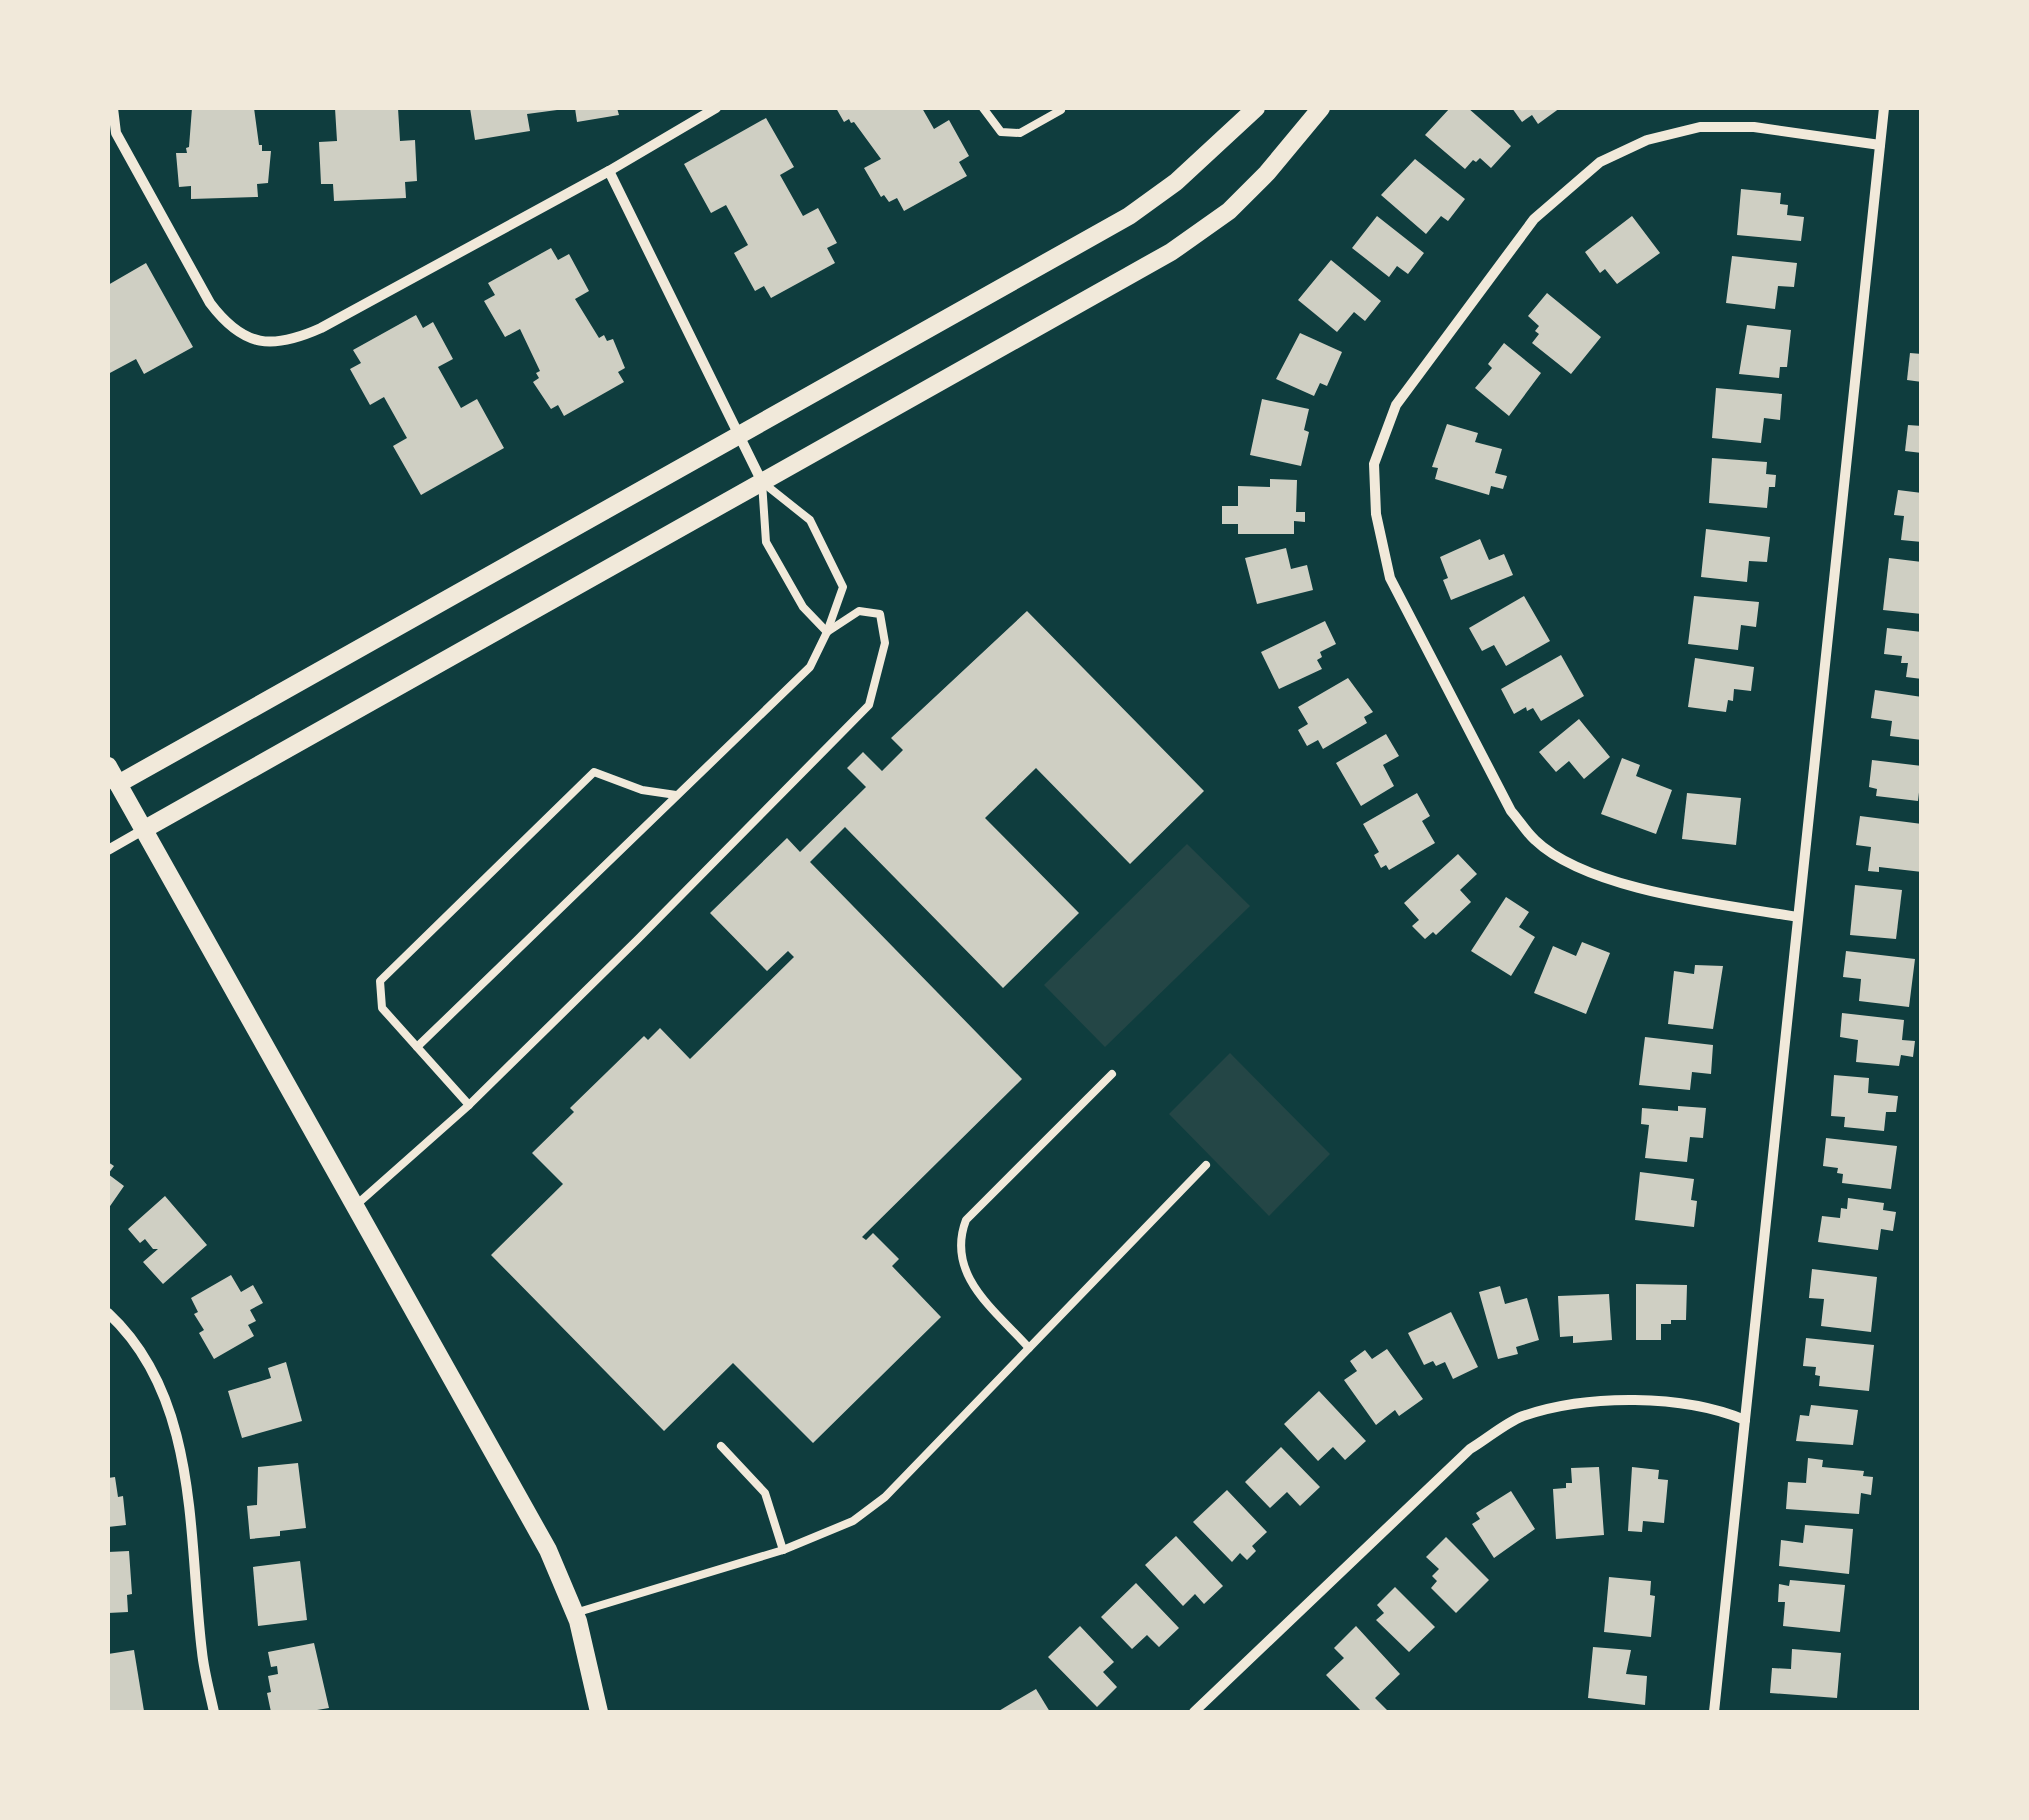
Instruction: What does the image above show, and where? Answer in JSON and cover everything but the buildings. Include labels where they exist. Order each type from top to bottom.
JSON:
[{"type":"street","points":[[113,108],[116,134],[210,303],[227,326],[257,342],[279,343],[322,328],[716,108]]},
{"type":"street","points":[[113,787],[1129,216],[1190,170],[1256,108]]},
{"type":"street","points":[[108,850],[1171,252],[1229,211],[1268,173],[1321,108]]},
{"type":"street","points":[[1714,1712],[1884,108]]},
{"type":"street","points":[[1798,917],[1668,896],[1581,869],[1537,842],[1510,811],[1390,578],[1376,514],[1374,464],[1396,406],[1534,219],[1600,162],[1647,140],[1700,127],[1754,127],[1880,145]]},
{"type":"street","points":[[609,171],[762,482]]},
{"type":"street","points":[[108,766],[113,787],[143,830],[548,1550],[575,1613],[600,1712]]},
{"type":"street","points":[[108,1313],[122,1326],[160,1387],[184,1464],[202,1656],[214,1712]]},
{"type":"street","points":[[1194,1712],[1470,1449],[1520,1417],[1588,1401],[1714,1407],[1745,1420]]},
{"type":"lane","points":[[983,108],[1000,132],[1020,132],[1060,110]]},
{"type":"lane","points":[[762,482],[766,542],[804,607],[828,632]]},
{"type":"lane","points":[[417,1047],[810,667],[828,632],[843,587],[810,520],[762,482]]},
{"type":"lane","points":[[355,1206],[469,1105],[652,926],[869,704],[885,643],[880,614],[858,612],[828,632]]},
{"type":"lane","points":[[469,1105],[382,1008],[380,981],[594,772],[642,790],[676,796]]},
{"type":"lane","points":[[1029,1348],[969,1280],[961,1264],[959,1238],[966,1220],[1112,1074]]},
{"type":"lane","points":[[575,1613],[784,1550],[853,1521],[885,1496],[1206,1166]]},
{"type":"lane","points":[[722,1446],[765,1493],[784,1550]]},
{"type":"shaded area","points":[[1187,844],[1250,906],[1105,1047],[1044,985]]},
{"type":"shaded area","points":[[1230,1053],[1330,1154],[1269,1216],[1169,1114]]}]
